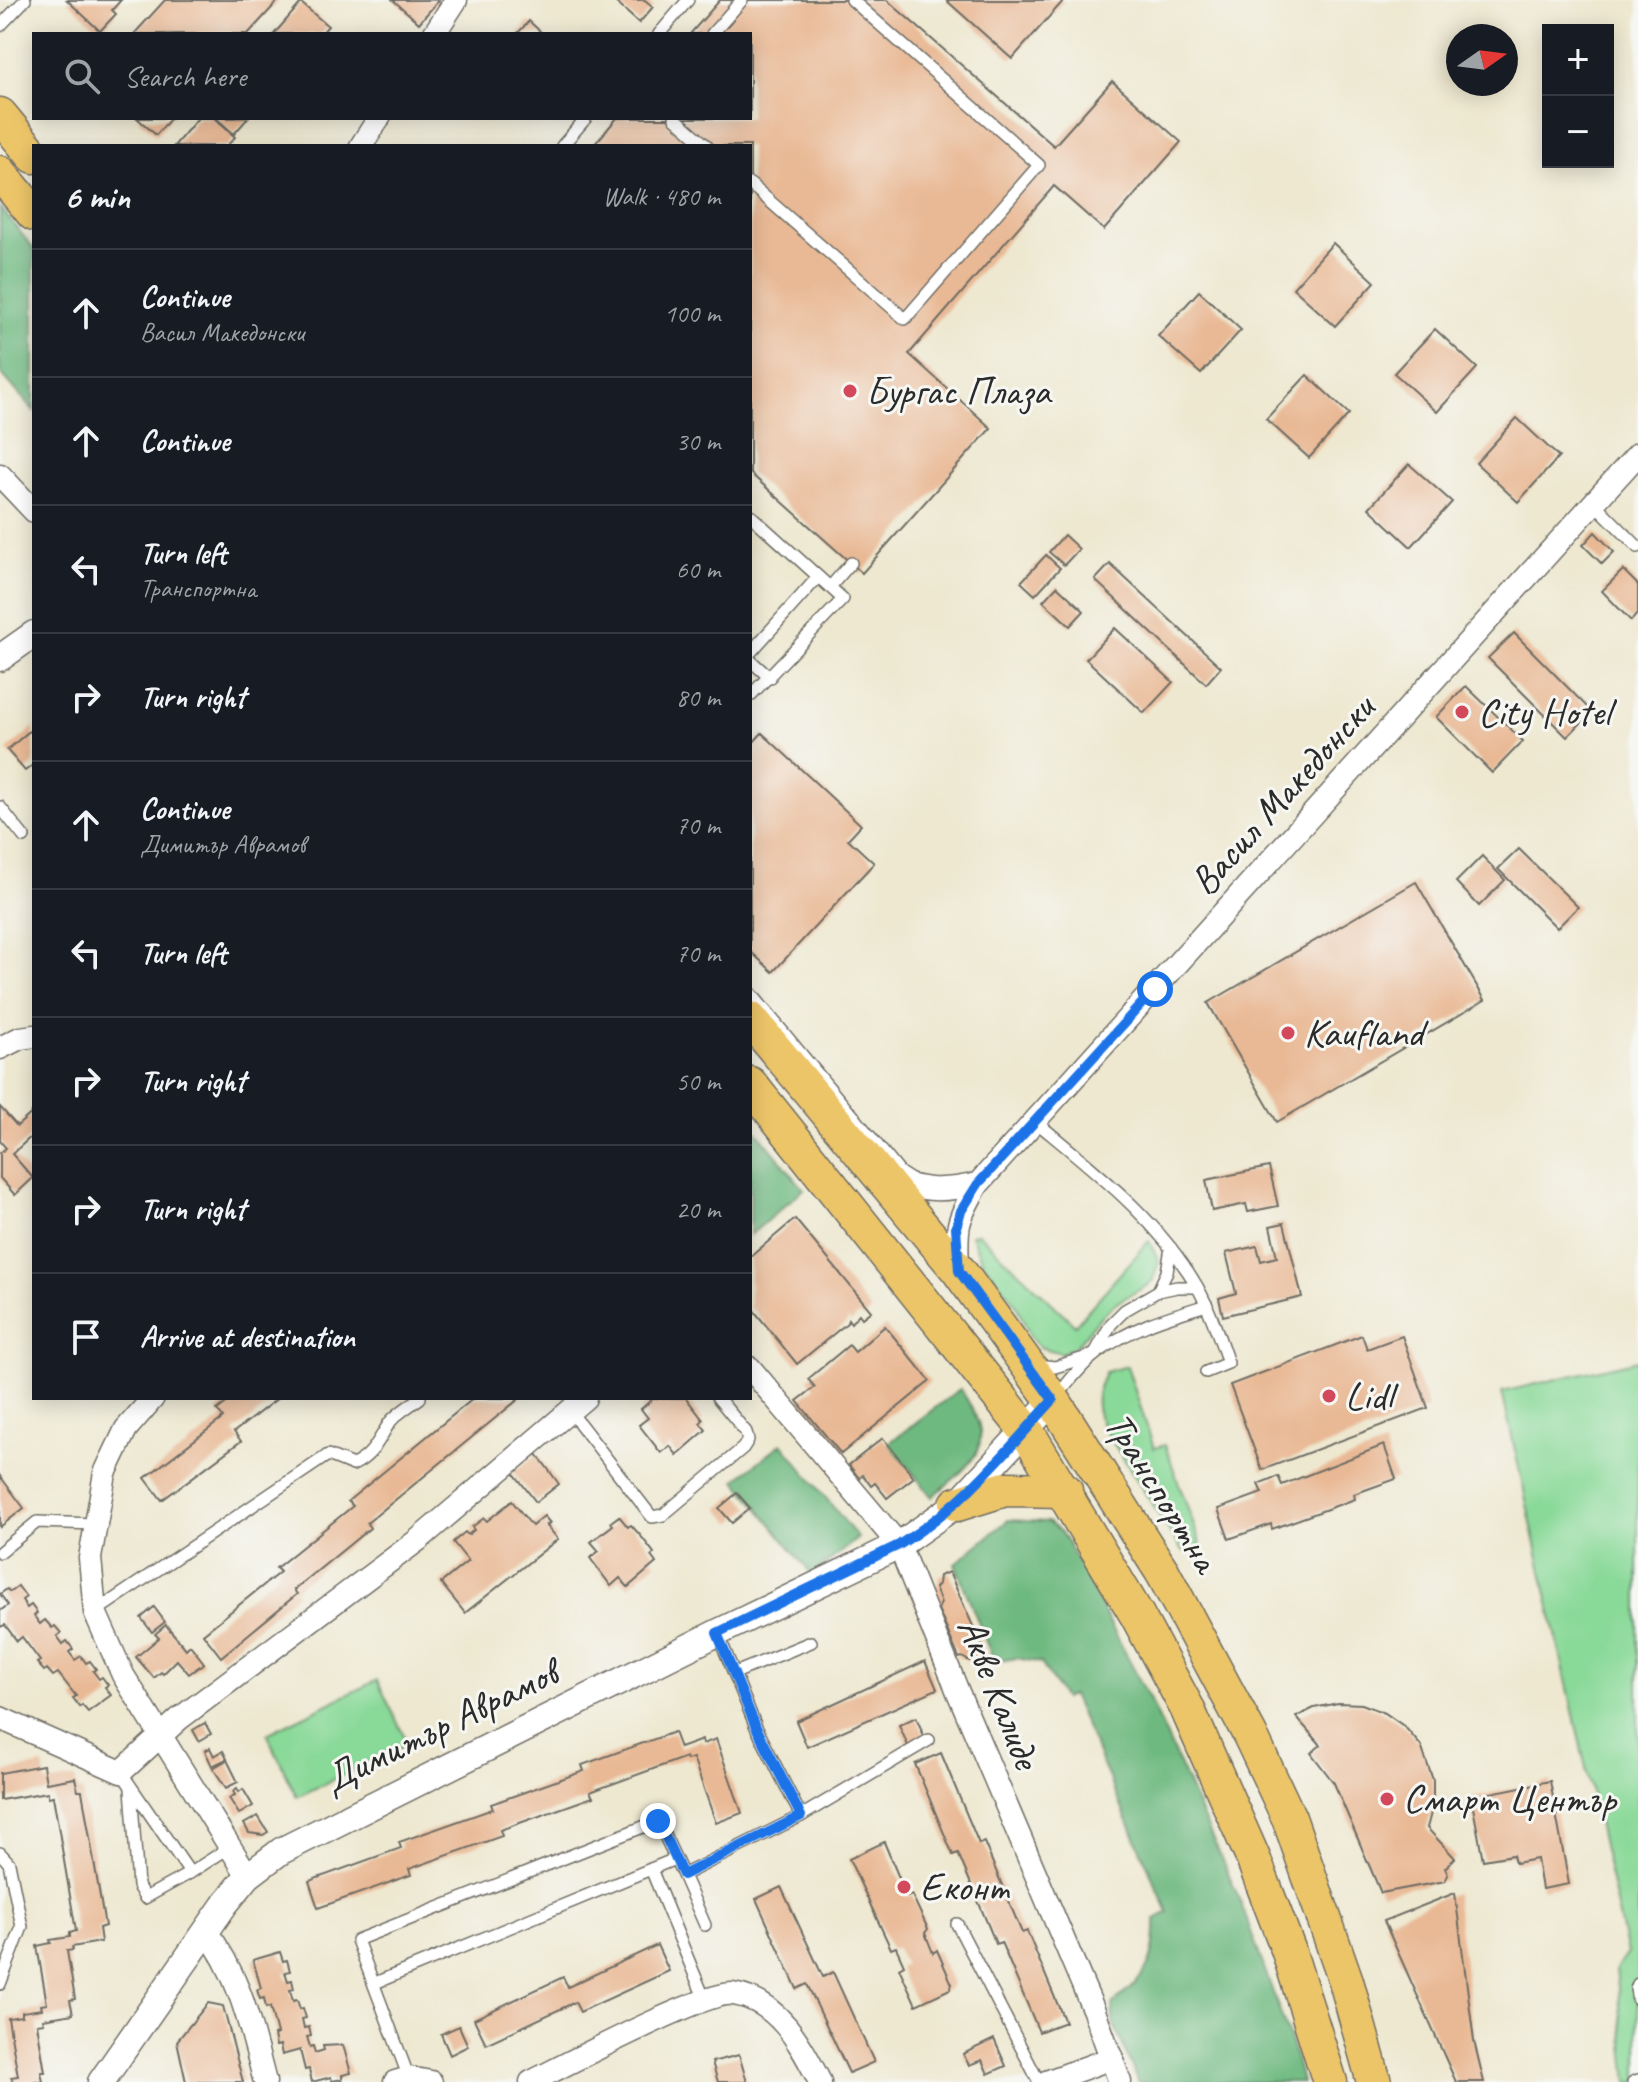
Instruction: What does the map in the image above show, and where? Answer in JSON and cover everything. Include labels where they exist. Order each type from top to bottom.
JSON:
[{"type":"main road","points":[[0,115],[32,154]]},
{"type":"main road","points":[[0,173],[32,212]]},
{"type":"main road","name":"Транспортна","points":[[752,1021],[852,1127],[883,1178],[959,1271],[1053,1400],[1163,1573],[1211,1660],[1289,1818],[1346,1981],[1374,2082]]},
{"type":"main road","name":"Транспортна","points":[[752,1087],[1026,1430],[1065,1490],[1187,1708],[1225,1790],[1288,1949],[1330,2082]]},
{"type":"main road","points":[[957,1504],[1005,1489],[1065,1490]]},
{"type":"street","points":[[435,32],[456,0]]},
{"type":"street","points":[[362,144],[378,120]]},
{"type":"street","name":"Васил Македонски","points":[[978,1184],[1638,454]]},
{"type":"street","points":[[0,475],[32,509]]},
{"type":"street","points":[[0,658],[32,635]]},
{"type":"street","points":[[0,1048],[20,1038],[32,1036]]},
{"type":"street","points":[[883,1178],[924,1190],[951,1190],[978,1184]]},
{"type":"street","points":[[959,1271],[956,1227],[961,1211],[978,1184]]},
{"type":"street","name":"Акве Калиде","points":[[752,1370],[899,1545],[1120,2082]]},
{"type":"street","points":[[151,1400],[126,1429],[105,1473],[90,1558],[95,1612],[123,1675],[248,1876]]},
{"type":"street","name":"Димитър Аврамов","points":[[101,2082],[205,1930],[248,1876],[293,1845],[899,1545],[957,1504],[1053,1400]]},
{"type":"street","points":[[0,1718],[126,1779],[161,1735],[418,1540],[578,1404]]},
{"type":"street","points":[[205,1930],[224,1955],[246,2009],[265,2082]]},
{"type":"street","points":[[531,2082],[705,2000],[731,1993],[764,2006],[783,2020],[820,2082]]},
{"type":"street","points":[[1046,2082],[1112,2058]]},
{"type":"street","points":[[402,2080],[431,2082]]},
{"type":"lane","points":[[0,26],[25,0]]},
{"type":"lane","points":[[661,32],[688,0]]},
{"type":"lane","points":[[714,32],[742,0]]},
{"type":"lane","points":[[752,186],[905,319],[1039,165],[852,0]]},
{"type":"lane","points":[[564,144],[584,120]]},
{"type":"lane","points":[[677,120],[705,144]]},
{"type":"lane","points":[[1594,503],[1638,547]]},
{"type":"lane","points":[[752,517],[843,599],[752,694]]},
{"type":"lane","points":[[830,587],[851,563]]},
{"type":"lane","points":[[752,651],[818,577]]},
{"type":"lane","points":[[752,662],[770,678]]},
{"type":"lane","points":[[0,807],[24,837]]},
{"type":"lane","points":[[752,995],[852,1127],[900,1173],[924,1190]]},
{"type":"lane","points":[[1035,1121],[1128,1201],[1171,1248],[1207,1305],[1228,1363],[1206,1372]]},
{"type":"lane","points":[[1158,1291],[1167,1272],[1171,1248]]},
{"type":"lane","points":[[1053,1400],[1094,1355],[1111,1324],[1125,1310],[1158,1291],[1197,1287]]},
{"type":"lane","points":[[1026,1364],[1055,1367],[1094,1355],[1151,1322],[1207,1305]]},
{"type":"lane","points":[[95,1612],[328,1455],[353,1465],[367,1458],[392,1420],[417,1400]]},
{"type":"lane","points":[[578,1404],[652,1517],[663,1515],[743,1448],[748,1440],[746,1432],[720,1400]]},
{"type":"lane","points":[[0,1552],[37,1522],[95,1524]]},
{"type":"lane","points":[[717,1633],[756,1727],[801,1816]]},
{"type":"lane","points":[[735,1673],[811,1642]]},
{"type":"lane","points":[[683,1875],[801,1816],[929,1740]]},
{"type":"lane","points":[[126,1779],[138,1886],[145,1898],[230,1847]]},
{"type":"lane","points":[[126,1779],[190,1873]]},
{"type":"lane","points":[[402,2080],[375,1983],[357,1940],[658,1821],[705,1925]]},
{"type":"lane","points":[[0,1853],[9,1863],[22,1927],[0,1984]]},
{"type":"lane","points":[[375,1983],[675,1859]]},
{"type":"lane","points":[[651,1869],[705,2000]]},
{"type":"lane","points":[[957,1924],[1039,2082]]},
{"type":"lane","points":[[1638,1984],[1638,2000]]},
{"type":"green space","points":[[0,207],[32,247],[32,409],[0,372]]},
{"type":"green space","points":[[752,1125],[804,1189],[752,1233]]},
{"type":"green space","points":[[978,1233],[1075,1325],[1149,1241],[1159,1261],[1153,1280],[1118,1302],[1102,1315],[1075,1347],[1061,1353],[1039,1347],[1031,1338],[1015,1303],[980,1257],[971,1235]]},
{"type":"green space","points":[[1638,1360],[1638,2082],[1628,2082],[1616,1969],[1627,1953],[1502,1392]]},
{"type":"green space","points":[[1127,1366],[1154,1448],[1165,1445],[1202,1548],[1197,1550],[1182,1551],[1102,1425],[1097,1410],[1099,1386],[1105,1372]]},
{"type":"green space","points":[[960,1389],[979,1424],[978,1449],[961,1472],[932,1497],[889,1443]]},
{"type":"green space","points":[[782,1443],[858,1538],[812,1575],[736,1480]]},
{"type":"green space","points":[[1008,1520],[1047,1522],[1061,1532],[1088,1581],[1153,1706],[1239,1898],[1293,2048],[1302,2082],[1138,2082],[1113,2022],[1112,2005],[1147,1968],[1153,1948],[1155,1919],[1168,1912],[1072,1695],[1064,1699],[1041,1663],[1017,1658],[994,1662],[955,1564]]},
{"type":"green space","points":[[377,1680],[408,1744],[297,1797],[267,1734]]},
{"type":"building","points":[[67,0],[121,0],[112,10],[116,14],[100,31]]},
{"type":"building","points":[[165,0],[279,0],[250,32],[136,32]]},
{"type":"building","points":[[393,0],[439,0],[419,23]]},
{"type":"building","points":[[613,0],[645,0],[653,7],[639,23]]},
{"type":"building","points":[[720,0],[887,0],[1054,146],[1112,81],[1181,142],[1104,230],[1054,186],[909,354],[991,428],[862,573],[752,475],[752,144],[595,144],[615,120],[752,120],[752,32],[692,32]]},
{"type":"building","points":[[946,0],[1064,0],[1012,59]]},
{"type":"building","points":[[301,3],[328,26],[323,32],[276,32]]},
{"type":"building","points":[[529,21],[541,32],[519,32]]},
{"type":"building","points":[[139,120],[169,120],[156,135]]},
{"type":"building","points":[[196,120],[216,120],[235,137],[229,144],[176,144]]},
{"type":"building","points":[[218,120],[246,120],[234,134]]},
{"type":"building","points":[[1333,243],[1375,282],[1335,326],[1293,288]]},
{"type":"building","points":[[1199,291],[1241,330],[1201,374],[1158,336]]},
{"type":"building","points":[[1435,329],[1477,368],[1437,412],[1394,373]]},
{"type":"building","points":[[1307,375],[1349,414],[1309,458],[1266,419]]},
{"type":"building","points":[[1517,418],[1559,457],[1518,502],[1476,463]]},
{"type":"building","points":[[1409,464],[1452,502],[1411,547],[1369,508]]},
{"type":"building","points":[[1595,532],[1614,552],[1602,564],[1583,545]]},
{"type":"building","points":[[1064,535],[1079,549],[1064,565],[1049,552]]},
{"type":"building","points":[[1046,555],[1060,568],[1035,595],[1021,582]]},
{"type":"building","points":[[1110,564],[1221,667],[1206,684],[1095,580]]},
{"type":"building","points":[[1623,570],[1638,585],[1638,613],[1631,621],[1602,591]]},
{"type":"building","points":[[1057,586],[1084,611],[1070,626],[1043,601]]},
{"type":"building","points":[[1115,628],[1173,682],[1144,713],[1086,659]]},
{"type":"building","points":[[1514,633],[1592,712],[1567,737],[1488,658]]},
{"type":"building","points":[[1466,686],[1523,741],[1492,773],[1436,717]]},
{"type":"building","points":[[32,729],[32,766],[25,771],[7,750]]},
{"type":"building","points":[[762,733],[861,825],[848,839],[874,863],[773,972],[752,953],[752,744]]},
{"type":"building","points":[[1519,849],[1578,907],[1557,928],[1498,869]]},
{"type":"building","points":[[1482,856],[1505,880],[1479,906],[1456,882]]},
{"type":"building","points":[[1416,882],[1485,1000],[1277,1122],[1208,1003]]},
{"type":"building","points":[[0,1107],[17,1126],[32,1113],[32,1136],[12,1154],[32,1179],[15,1195],[0,1178],[0,1153],[6,1148],[0,1141]]},
{"type":"building","points":[[1269,1167],[1278,1206],[1248,1212],[1246,1204],[1212,1211],[1206,1180]]},
{"type":"building","points":[[795,1219],[871,1311],[862,1318],[859,1314],[851,1323],[848,1319],[797,1364],[752,1308],[752,1255]]},
{"type":"building","points":[[1284,1223],[1302,1297],[1223,1316],[1219,1298],[1236,1293],[1226,1253],[1257,1246],[1261,1261],[1277,1257],[1270,1226]]},
{"type":"building","points":[[885,1326],[930,1381],[841,1454],[797,1401],[815,1387],[808,1379],[849,1345],[855,1352]]},
{"type":"building","name":"Lidl","points":[[1362,1335],[1367,1349],[1402,1336],[1428,1408],[1262,1470],[1230,1385]]},
{"type":"building","points":[[230,1400],[275,1400],[234,1432],[241,1441],[162,1500],[145,1478],[223,1418],[217,1410]]},
{"type":"building","points":[[472,1400],[518,1400],[367,1523],[370,1528],[294,1590],[297,1594],[221,1657],[203,1634],[280,1572],[276,1568],[353,1506],[348,1501]]},
{"type":"building","points":[[652,1400],[688,1400],[703,1420],[700,1423],[706,1430],[677,1455],[670,1446],[661,1453],[639,1425],[648,1418],[641,1409]]},
{"type":"building","points":[[883,1438],[914,1477],[887,1498],[875,1483],[871,1486],[863,1475],[859,1478],[849,1465]]},
{"type":"building","points":[[1384,1445],[1396,1479],[1354,1494],[1355,1499],[1272,1529],[1271,1524],[1229,1539],[1218,1509],[1262,1493],[1258,1484],[1278,1476],[1282,1485]]},
{"type":"building","points":[[537,1454],[559,1484],[536,1502],[513,1472]]},
{"type":"building","points":[[0,1476],[24,1508],[0,1527]]},
{"type":"building","points":[[737,1493],[750,1508],[732,1523],[719,1508]]},
{"type":"building","points":[[512,1501],[532,1526],[544,1516],[550,1523],[546,1525],[558,1539],[465,1613],[441,1583],[468,1561],[453,1542],[465,1532],[468,1535],[474,1530],[472,1527],[484,1518],[487,1521]]},
{"type":"building","points":[[619,1516],[640,1535],[654,1553],[651,1556],[656,1563],[628,1587],[620,1578],[611,1586],[590,1558],[599,1551],[591,1542],[613,1525],[611,1522]]},
{"type":"building","points":[[949,1572],[988,1660],[978,1665],[975,1659],[959,1658],[938,1609],[941,1603],[935,1588],[939,1576]]},
{"type":"building","points":[[18,1586],[26,1597],[22,1600],[27,1608],[31,1605],[37,1613],[34,1616],[40,1624],[45,1620],[52,1628],[55,1626],[61,1633],[57,1636],[63,1644],[67,1641],[73,1649],[69,1652],[75,1660],[81,1656],[86,1663],[90,1661],[99,1679],[102,1677],[108,1685],[105,1687],[111,1695],[88,1712],[73,1698],[76,1696],[58,1673],[53,1676],[47,1669],[44,1671],[22,1637],[17,1641],[5,1625],[0,1627],[0,1611],[8,1605],[0,1594]]},
{"type":"building","points":[[154,1607],[165,1622],[152,1632],[141,1618]]},
{"type":"building","points":[[166,1625],[186,1649],[190,1645],[204,1663],[189,1674],[177,1660],[154,1678],[136,1657],[159,1638],[155,1634]]},
{"type":"building","points":[[925,1661],[937,1689],[807,1747],[796,1721]]},
{"type":"building","name":"Смарт Център","points":[[1338,1703],[1362,1704],[1385,1713],[1405,1727],[1421,1746],[1433,1780],[1433,1805],[1427,1828],[1455,1858],[1445,1868],[1448,1875],[1445,1881],[1381,1893],[1334,1783],[1311,1753],[1321,1745],[1296,1717],[1314,1708]]},
{"type":"building","points":[[916,1717],[925,1738],[908,1746],[899,1725]]},
{"type":"building","points":[[205,1723],[211,1734],[199,1741],[193,1730]]},
{"type":"building","points":[[674,1732],[680,1748],[702,1740],[703,1744],[716,1739],[742,1813],[716,1823],[693,1758],[687,1760],[686,1757],[590,1792],[593,1797],[500,1830],[502,1836],[409,1869],[411,1875],[318,1908],[309,1881],[401,1848],[399,1842],[493,1809],[491,1804],[584,1771],[582,1765]]},
{"type":"building","points":[[210,1748],[214,1756],[223,1751],[227,1759],[212,1766],[205,1751]]},
{"type":"building","points":[[941,1753],[979,1844],[984,1842],[1022,1933],[1027,1931],[1065,2022],[1039,2032],[1001,1942],[996,1944],[958,1853],[953,1855],[915,1764]]},
{"type":"building","points":[[227,1760],[238,1782],[226,1788],[213,1768]]},
{"type":"building","points":[[43,1765],[46,1783],[75,1778],[78,1791],[82,1791],[105,1926],[99,1928],[101,1942],[72,1947],[73,1950],[67,1951],[75,1999],[70,2000],[73,2014],[43,2019],[44,2023],[37,2024],[45,2072],[41,2072],[43,2082],[13,2082],[11,2077],[18,2076],[8,2018],[42,2009],[41,2005],[47,2004],[37,1946],[70,1937],[70,1933],[76,1931],[53,1796],[48,1797],[48,1792],[0,1800],[0,1773]]},
{"type":"building","points":[[1550,1781],[1569,1884],[1542,1889],[1537,1859],[1515,1863],[1513,1855],[1483,1860],[1471,1797]]},
{"type":"building","points":[[237,1788],[239,1792],[243,1789],[253,1806],[239,1814],[229,1798],[235,1795],[233,1791]]},
{"type":"building","points":[[258,1816],[268,1832],[263,1835],[249,1833],[244,1824]]},
{"type":"building","points":[[884,1842],[907,1897],[912,1895],[928,1929],[925,1933],[933,1953],[937,1950],[952,1984],[950,1989],[916,2005],[899,1968],[904,1965],[896,1947],[891,1949],[849,1859]]},
{"type":"building","points":[[781,1887],[823,1977],[833,1972],[874,2062],[849,2073],[807,1984],[797,1989],[756,1899]]},
{"type":"building","points":[[1455,1893],[1474,2041],[1484,2082],[1456,2082],[1384,1921]]},
{"type":"building","points":[[657,1945],[669,1971],[580,2012],[575,2002],[486,2044],[474,2019],[563,1977],[568,1987]]},
{"type":"building","points":[[280,1952],[283,1961],[287,1960],[290,1971],[285,1972],[288,1981],[292,1980],[294,1989],[290,1990],[293,2001],[297,2000],[300,2009],[303,2008],[306,2018],[302,2019],[304,2028],[309,2027],[311,2036],[307,2037],[310,2047],[313,2046],[315,2053],[324,2050],[323,2046],[343,2045],[351,2073],[342,2075],[342,2079],[332,2081],[331,2077],[312,2082],[300,2050],[282,2055],[280,2045],[276,2046],[274,2035],[277,2034],[270,2007],[266,2008],[264,1998],[260,1999],[257,1990],[261,1988],[253,1960]]},
{"type":"building","points":[[208,2003],[223,2006],[243,2082],[186,2082],[177,2041]]},
{"type":"building","points":[[459,2026],[468,2046],[450,2055],[441,2034]]},
{"type":"building","points":[[994,2039],[1006,2066],[988,2074],[982,2060],[969,2065],[963,2054]]},
{"type":"building","points":[[739,2055],[747,2082],[718,2082],[712,2062]]},
{"type":"place","name":"Бургас Плаза","points":[[850,391]]},
{"type":"place","name":"City Hotel","points":[[1462,712]]},
{"type":"place","name":"Kaufland","points":[[1288,1033]]},
{"type":"place","name":"Lidl","points":[[1329,1396]]},
{"type":"place","name":"Смарт Център","points":[[1387,1799]]},
{"type":"place","name":"Еконт","points":[[904,1887]]},
{"type":"route","points":[[658,1821],[683,1875],[801,1816],[756,1727],[717,1633],[899,1545],[925,1529],[957,1504],[988,1473],[1053,1400],[959,1271],[956,1227],[961,1211],[978,1184],[1155,989]]}]
